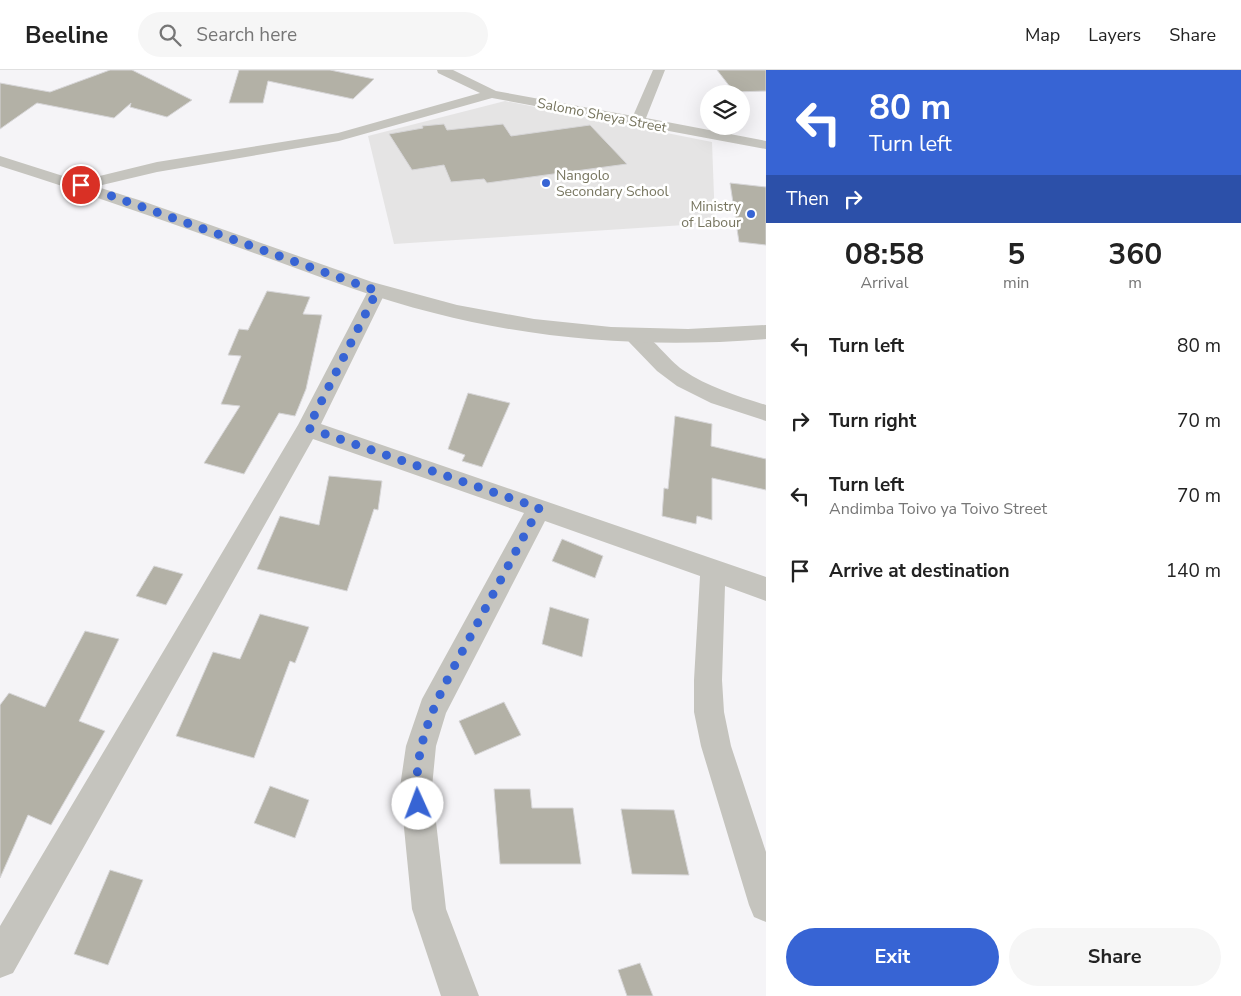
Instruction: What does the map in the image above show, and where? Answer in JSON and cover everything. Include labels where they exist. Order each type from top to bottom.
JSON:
[{"type":"street","name":"Salomo Sheya Street","points":[[442,70],[492,94],[766,145]]},
{"type":"street","points":[[636,122],[660,70]]},
{"type":"street","points":[[81,185],[157,168],[351,134],[492,94]]},
{"type":"street","points":[[0,161],[81,185],[377,291],[457,312],[556,329],[636,337],[710,337],[766,332]]},
{"type":"street","points":[[0,960],[308,428],[377,291]]},
{"type":"street","points":[[636,337],[674,374],[692,385],[721,398],[766,413]]},
{"type":"street","points":[[308,428],[766,589]]},
{"type":"street","points":[[460,996],[428,910],[416,787],[421,746],[432,709],[539,508]]},
{"type":"street","points":[[713,569],[708,680],[709,712],[716,746],[766,905]]},
{"type":"shaded area","name":"Nangolo Secondary School","points":[[505,101],[712,142],[715,223],[394,244],[368,136]]},
{"type":"building","points":[[110,70],[132,70],[192,100],[167,117],[130,107],[131,103],[114,118],[37,103],[0,129],[0,83],[50,92]]},
{"type":"building","points":[[239,70],[330,70],[374,79],[353,99],[268,81],[263,103],[229,103]]},
{"type":"building","points":[[717,70],[766,70],[766,91],[750,92],[750,85],[729,85]]},
{"type":"building","points":[[444,124],[447,130],[503,124],[511,136],[590,125],[627,164],[487,183],[484,179],[451,182],[444,165],[412,170],[389,134],[423,128],[422,126]]},
{"type":"building","name":"Ministry of Labour","points":[[730,183],[766,187],[766,245],[739,242]]},
{"type":"building","points":[[267,291],[310,297],[303,314],[322,315],[306,389],[295,416],[279,413],[244,474],[204,463],[240,406],[221,404],[241,356],[228,355],[239,329],[248,330]]},
{"type":"building","points":[[468,393],[510,403],[482,467],[462,461],[465,455],[448,449]]},
{"type":"building","points":[[675,416],[712,424],[711,446],[766,459],[766,490],[712,478],[712,520],[697,516],[696,524],[662,516],[664,488],[668,489]]},
{"type":"building","points":[[329,476],[382,481],[378,510],[374,509],[347,591],[257,569],[280,516],[319,525]]},
{"type":"building","points":[[562,539],[603,556],[595,578],[552,561]]},
{"type":"building","points":[[154,566],[183,574],[166,605],[136,596]]},
{"type":"building","points":[[550,607],[589,619],[582,657],[542,644]]},
{"type":"building","points":[[260,614],[309,627],[295,663],[290,661],[254,758],[176,736],[213,652],[240,659]]},
{"type":"building","points":[[85,631],[119,639],[79,721],[105,731],[51,825],[28,815],[0,878],[0,705],[9,693],[45,707]]},
{"type":"building","points":[[504,702],[521,735],[475,755],[459,721]]},
{"type":"building","points":[[270,786],[309,800],[295,838],[254,823]]},
{"type":"building","points":[[494,789],[530,789],[532,808],[573,808],[581,864],[500,864]]},
{"type":"building","points":[[621,809],[674,810],[689,875],[632,874]]},
{"type":"building","points":[[110,870],[143,880],[108,965],[74,954]]},
{"type":"building","points":[[640,963],[653,996],[627,996],[618,970]]},
{"type":"place","name":"Nangolo Secondary School","points":[[546,183]]},
{"type":"place","name":"Ministry of Labour","points":[[751,214]]},
{"type":"route","points":[[81,185],[377,291],[308,428],[539,508],[432,709],[421,746],[416,787],[418,804]]}]
